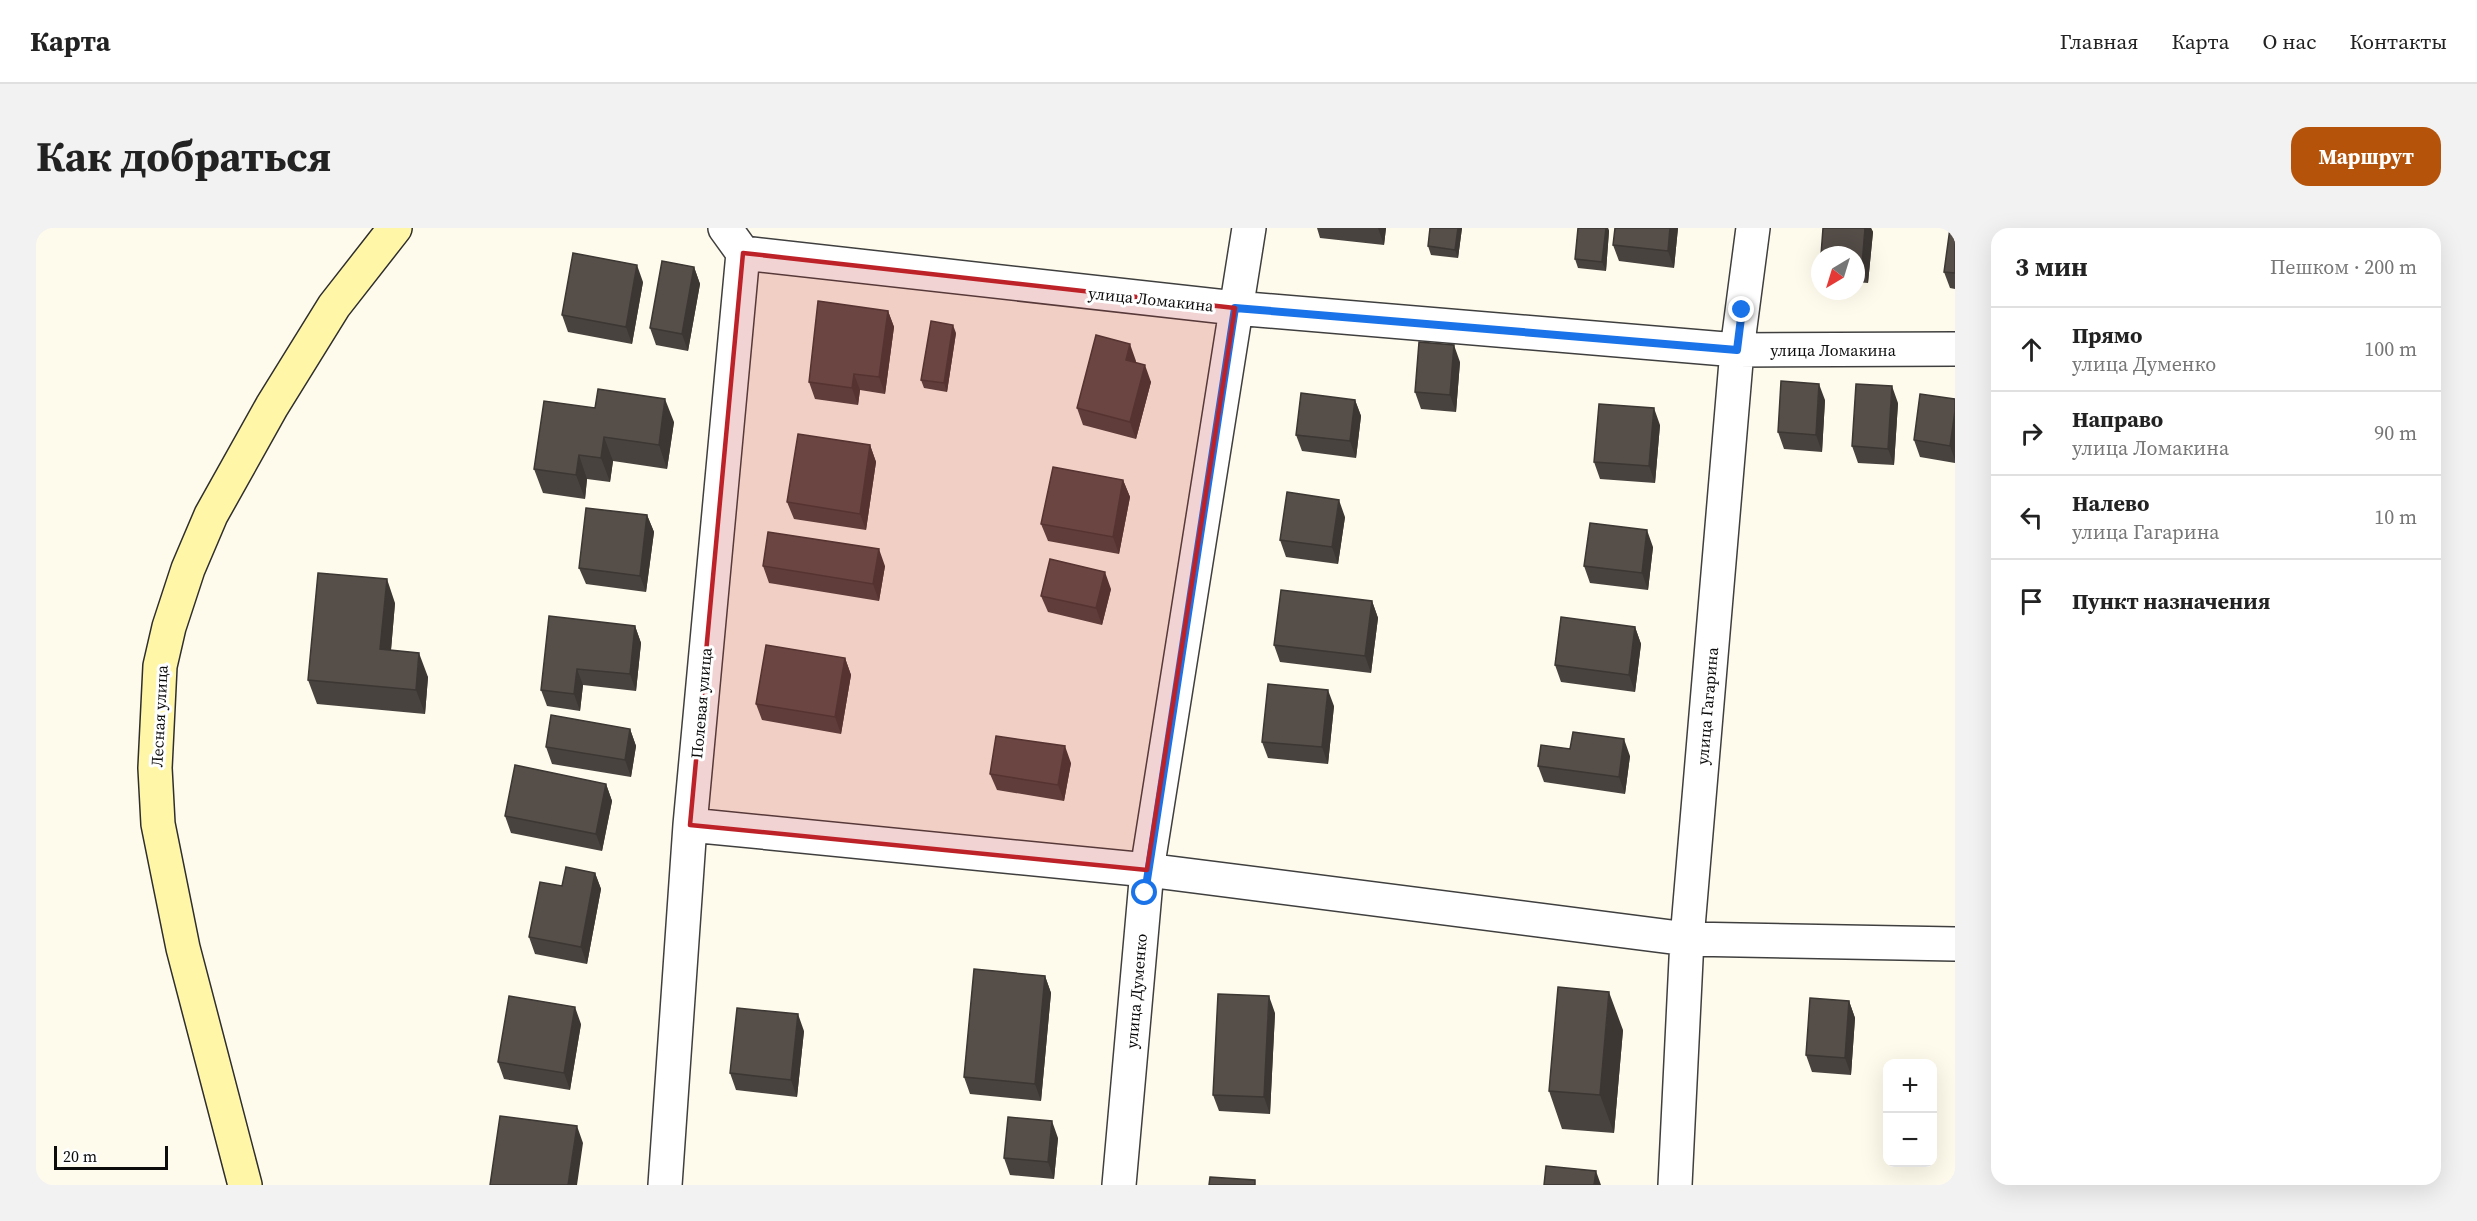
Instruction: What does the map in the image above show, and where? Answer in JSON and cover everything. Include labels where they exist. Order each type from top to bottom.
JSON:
[{"type":"street","name":"Лесная улица","points":[[245,1185],[183,948],[158,824],[155,768],[160,666],[188,569],[211,515],[272,406],[334,306],[395,228]]},
{"type":"street","name":"улица Думенко","points":[[1119,1185],[1147,870],[1249,228]]},
{"type":"street","name":"улица Гагарина","points":[[1675,1185],[1687,939],[1737,350],[1753,228]]},
{"type":"street","name":"улица Ломакина","points":[[734,241],[1235,308],[1737,350],[1955,349]]},
{"type":"street","name":"Полевая улица","points":[[665,1185],[734,241]]},
{"type":"street","points":[[690,825],[1147,870],[1687,939],[1955,944]]},
{"type":"highlighted area","points":[[743,253],[1235,308],[1147,870],[690,825]]},
{"type":"building","points":[[1430,228],[1458,228],[1455,250],[1428,246]]},
{"type":"building","points":[[1578,228],[1606,228],[1602,262],[1575,259]]},
{"type":"building","points":[[1615,228],[1670,228],[1668,251],[1613,245]]},
{"type":"building","points":[[1823,228],[1865,228],[1864,246],[1822,246]]},
{"type":"building","points":[[1950,228],[1955,229],[1955,273],[1944,272]]},
{"type":"building","points":[[573,253],[637,265],[626,327],[562,315]]},
{"type":"building","points":[[662,261],[694,267],[682,334],[650,328]]},
{"type":"building","points":[[818,301],[888,311],[879,377],[854,374],[852,388],[809,382]]},
{"type":"building","points":[[931,321],[953,325],[944,383],[921,380]]},
{"type":"building","points":[[1096,335],[1130,344],[1126,360],[1145,365],[1130,422],[1077,408]]},
{"type":"building","points":[[1419,342],[1454,345],[1450,395],[1415,392]]},
{"type":"building","points":[[1781,381],[1819,384],[1816,435],[1778,432]]},
{"type":"building","points":[[1856,384],[1892,386],[1888,449],[1852,446]]},
{"type":"building","points":[[598,389],[665,399],[659,445],[604,437],[601,458],[579,455],[576,475],[534,469],[544,401],[595,408]]},
{"type":"building","points":[[1301,393],[1355,400],[1350,441],[1296,435]]},
{"type":"building","points":[[1920,394],[1955,399],[1950,446],[1914,440]]},
{"type":"building","points":[[1599,404],[1654,408],[1649,466],[1594,462]]},
{"type":"building","points":[[798,434],[870,445],[860,514],[787,502]]},
{"type":"building","points":[[1053,467],[1123,480],[1113,537],[1041,524]]},
{"type":"building","points":[[1287,492],[1339,500],[1332,547],[1280,540]]},
{"type":"building","points":[[586,508],[647,515],[640,576],[579,568]]},
{"type":"building","points":[[1590,523],[1647,530],[1642,573],[1584,566]]},
{"type":"building","points":[[768,532],[879,549],[873,584],[763,566]]},
{"type":"building","points":[[1050,559],[1105,572],[1096,608],[1041,596]]},
{"type":"building","points":[[318,573],[387,579],[380,649],[419,653],[416,690],[308,680]]},
{"type":"building","points":[[1281,590],[1372,601],[1365,656],[1274,645]]},
{"type":"building","points":[[549,616],[635,626],[630,674],[577,669],[574,694],[541,690]]},
{"type":"building","points":[[1561,617],[1635,627],[1629,675],[1555,665]]},
{"type":"building","points":[[766,645],[845,658],[835,717],[756,704]]},
{"type":"building","points":[[1268,684],[1328,690],[1322,747],[1262,742]]},
{"type":"building","points":[[551,715],[630,729],[625,760],[546,747]]},
{"type":"building","points":[[1573,732],[1624,739],[1619,777],[1538,766],[1541,745],[1570,749]]},
{"type":"building","points":[[996,736],[1065,746],[1058,785],[990,774]]},
{"type":"building","points":[[515,765],[606,784],[596,834],[505,816]]},
{"type":"building","points":[[566,867],[595,873],[581,947],[529,937],[540,882],[562,886]]},
{"type":"building","points":[[974,969],[1045,976],[1035,1084],[964,1077]]},
{"type":"building","points":[[1558,987],[1609,992],[1600,1095],[1549,1091]]},
{"type":"building","points":[[1218,994],[1269,996],[1264,1097],[1213,1095]]},
{"type":"building","points":[[509,996],[575,1007],[564,1073],[498,1062]]},
{"type":"building","points":[[1810,998],[1849,1001],[1845,1058],[1806,1055]]},
{"type":"building","points":[[737,1008],[798,1014],[791,1080],[730,1073]]},
{"type":"building","points":[[500,1116],[577,1126],[568,1185],[490,1185]]},
{"type":"building","points":[[1008,1117],[1052,1121],[1048,1162],[1004,1158]]},
{"type":"building","points":[[1546,1166],[1596,1171],[1594,1185],[1544,1185]]},
{"type":"building","points":[[1210,1177],[1255,1180],[1255,1185],[1209,1185]]},
{"type":"route","points":[[1145,893],[1235,308],[1737,350],[1742,310]]}]
